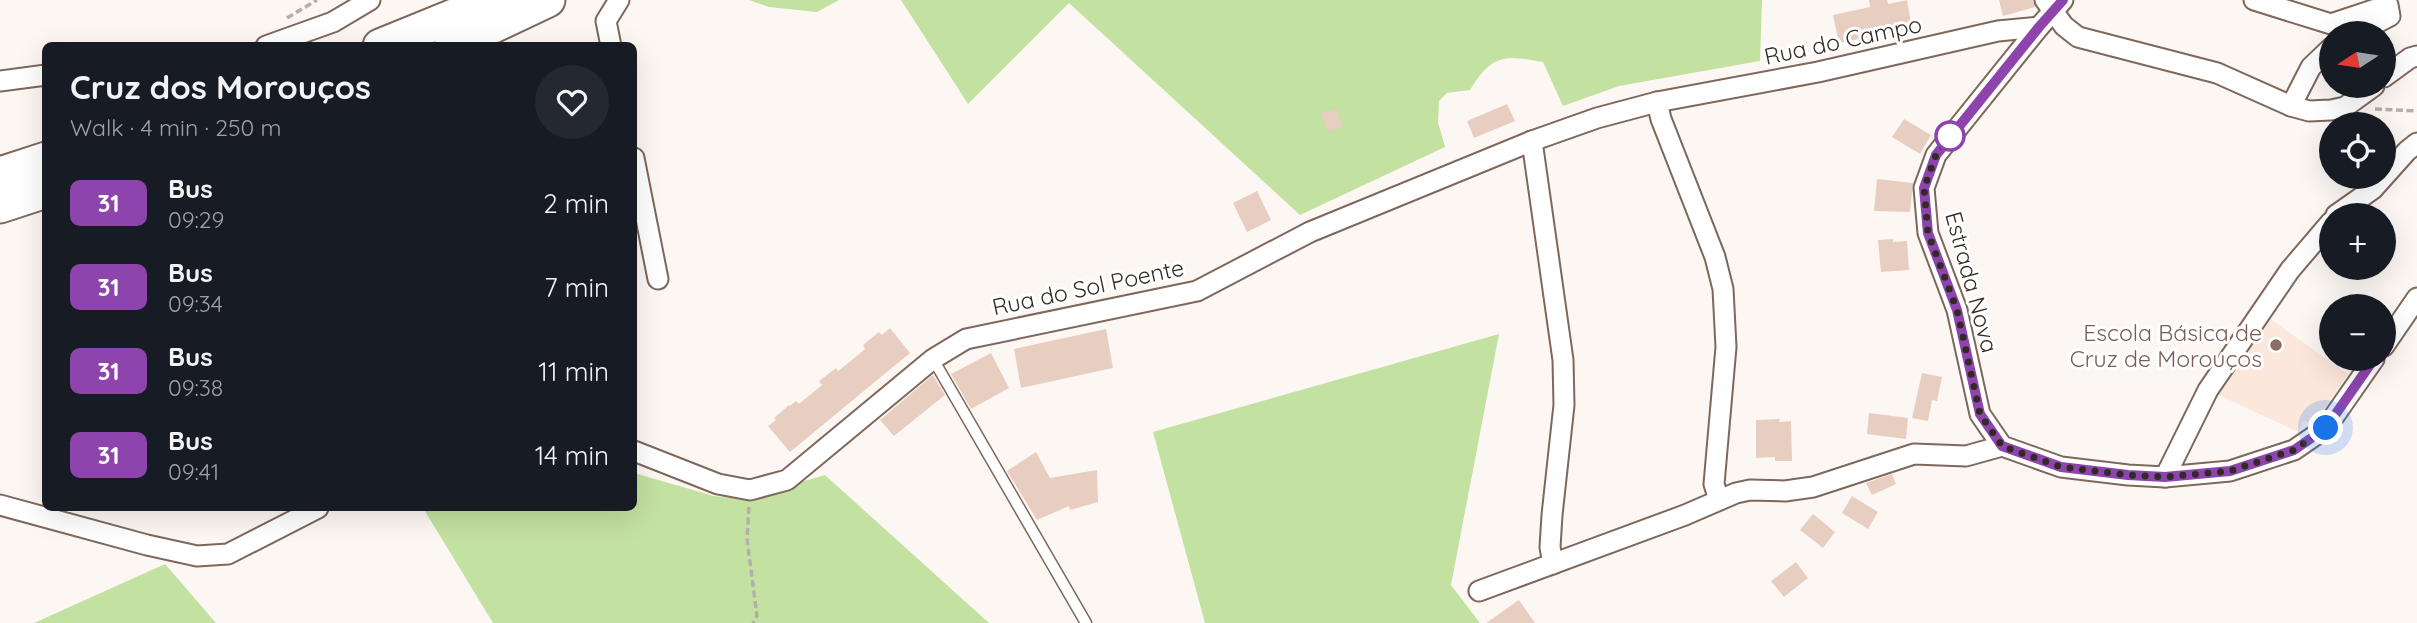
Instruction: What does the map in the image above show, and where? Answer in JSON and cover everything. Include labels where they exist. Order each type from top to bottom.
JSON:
[{"type":"highway","points":[[390,42],[493,0]]},
{"type":"highway","points":[[459,42],[548,0]]},
{"type":"highway","points":[[0,173],[42,160]]},
{"type":"highway","points":[[0,206],[42,192]]},
{"type":"street","points":[[277,42],[333,22],[370,0]]},
{"type":"street","points":[[610,42],[606,21],[619,0]]},
{"type":"street","points":[[2254,0],[2321,21]]},
{"type":"street","points":[[2340,21],[2388,5],[2390,16],[2380,21]]},
{"type":"street","points":[[2050,10],[2078,37],[2217,73],[2291,106],[2309,111],[2345,107],[2357,98]]},
{"type":"street","name":"Rua do Campo","points":[[1657,102],[1818,72],[1998,32],[2050,10]]},
{"type":"street","name":"Estrada Nova","points":[[2002,446],[1980,414],[1957,310],[1928,233],[1924,188],[1936,155],[2050,10]]},
{"type":"street","points":[[2396,69],[2417,56]]},
{"type":"street","points":[[2291,106],[2311,67],[2319,59]]},
{"type":"street","points":[[0,80],[42,75]]},
{"type":"street","points":[[1657,102],[1661,119],[1715,257],[1723,289],[1726,347],[1714,484],[1719,500]]},
{"type":"street","name":"Rua do Sol Poente","points":[[637,452],[718,484],[750,490],[787,480],[933,359],[966,339],[1197,291],[1310,232],[1532,141],[1597,118],[1657,102]]},
{"type":"street","points":[[1532,141],[1563,360],[1564,405],[1550,547],[1553,564]]},
{"type":"street","points":[[2353,203],[2373,189],[2407,150],[2417,143]]},
{"type":"street","points":[[637,173],[658,279]]},
{"type":"street","points":[[2165,477],[2208,390],[2290,270],[2319,236]]},
{"type":"street","points":[[2396,329],[2417,298]]},
{"type":"street","points":[[1479,591],[1685,515],[1736,493],[1813,487],[1914,454],[1966,456],[2002,446],[2061,467],[2128,475],[2165,477],[2230,471],[2294,450],[2326,428],[2366,371]]},
{"type":"street","points":[[0,505],[197,556],[228,554],[312,511]]},
{"type":"lane","points":[[933,359],[1086,623]]},
{"type":"path","points":[[2376,98],[2368,105],[2370,109],[2417,110]]},
{"type":"path","points":[[750,490],[747,539],[757,616],[754,623]]},
{"type":"shaded area","name":"Escola Básica de Cruz de Morouços","points":[[2266,316],[2319,353],[2319,371],[2344,371],[2348,374],[2316,420],[2310,423],[2304,420],[2298,432],[2212,392]]},
{"type":"green space","points":[[749,0],[839,0],[817,12],[769,7]]},
{"type":"green space","points":[[901,0],[1762,0],[1760,61],[1619,86],[1563,106],[1543,62],[1518,58],[1500,60],[1485,69],[1470,90],[1447,93],[1439,101],[1438,122],[1445,147],[1300,215],[1069,3],[968,104]]},
{"type":"green space","points":[[1499,334],[1451,585],[1480,623],[1205,623],[1153,432]]},
{"type":"green space","points":[[637,474],[714,496],[742,499],[825,475],[989,623],[493,623],[425,511],[637,511]]},
{"type":"green space","points":[[165,564],[216,623],[34,623]]},
{"type":"building","points":[[1869,0],[1887,0],[1888,4],[1907,0],[1912,28],[1839,43],[1833,15],[1870,7]]},
{"type":"building","points":[[1999,0],[2033,0],[2035,7],[2003,16]]},
{"type":"building","points":[[1507,104],[1515,121],[1474,138],[1467,121]]},
{"type":"building","points":[[1336,108],[1343,127],[1328,132],[1321,113]]},
{"type":"building","points":[[1904,119],[1931,135],[1920,154],[1892,137]]},
{"type":"building","points":[[1877,179],[1913,183],[1910,212],[1874,211]]},
{"type":"building","points":[[1257,191],[1271,220],[1247,232],[1233,203]]},
{"type":"building","points":[[1893,239],[1893,242],[1907,241],[1909,270],[1881,272],[1878,240]]},
{"type":"building","points":[[890,328],[910,353],[790,452],[768,426],[776,420],[774,418],[796,401],[799,404],[822,385],[819,381],[852,360],[865,349],[863,345],[879,332],[882,335]]},
{"type":"building","points":[[1106,329],[1113,368],[1021,388],[1014,349]]},
{"type":"building","points":[[991,353],[1009,388],[971,409],[951,374]]},
{"type":"building","points":[[1922,373],[1942,377],[1937,401],[1932,400],[1928,421],[1912,418]]},
{"type":"building","points":[[933,375],[945,395],[894,436],[880,420]]},
{"type":"building","points":[[1869,413],[1908,418],[1906,439],[1867,434]]},
{"type":"building","points":[[1780,419],[1779,422],[1791,421],[1792,461],[1775,461],[1775,457],[1756,458],[1756,420]]},
{"type":"building","points":[[1036,452],[1050,478],[1097,470],[1098,502],[1070,510],[1069,506],[1037,520],[1007,471]]},
{"type":"building","points":[[1892,474],[1896,484],[1872,495],[1866,483]]},
{"type":"building","points":[[1852,496],[1878,512],[1868,529],[1842,513]]},
{"type":"building","points":[[1813,514],[1835,532],[1823,548],[1800,530]]},
{"type":"building","points":[[1796,562],[1808,578],[1784,597],[1771,581]]},
{"type":"building","points":[[1519,600],[1535,623],[1486,623]]},
{"type":"bus line","name":"31","points":[[2063,0],[1950,136],[1936,155],[1924,188],[1928,233],[1957,310],[1980,414],[2002,446],[2061,467],[2128,475],[2165,477],[2230,471],[2294,450],[2326,428],[2366,371]]},
{"type":"place","name":"Escola Básica de Cruz de Morouços","points":[[2276,345]]},
{"type":"route","points":[[1950,136],[1936,155],[1924,188],[1928,233],[1957,310],[1980,414],[2002,446],[2061,467],[2165,477],[2230,471],[2294,450],[2326,428]]}]
